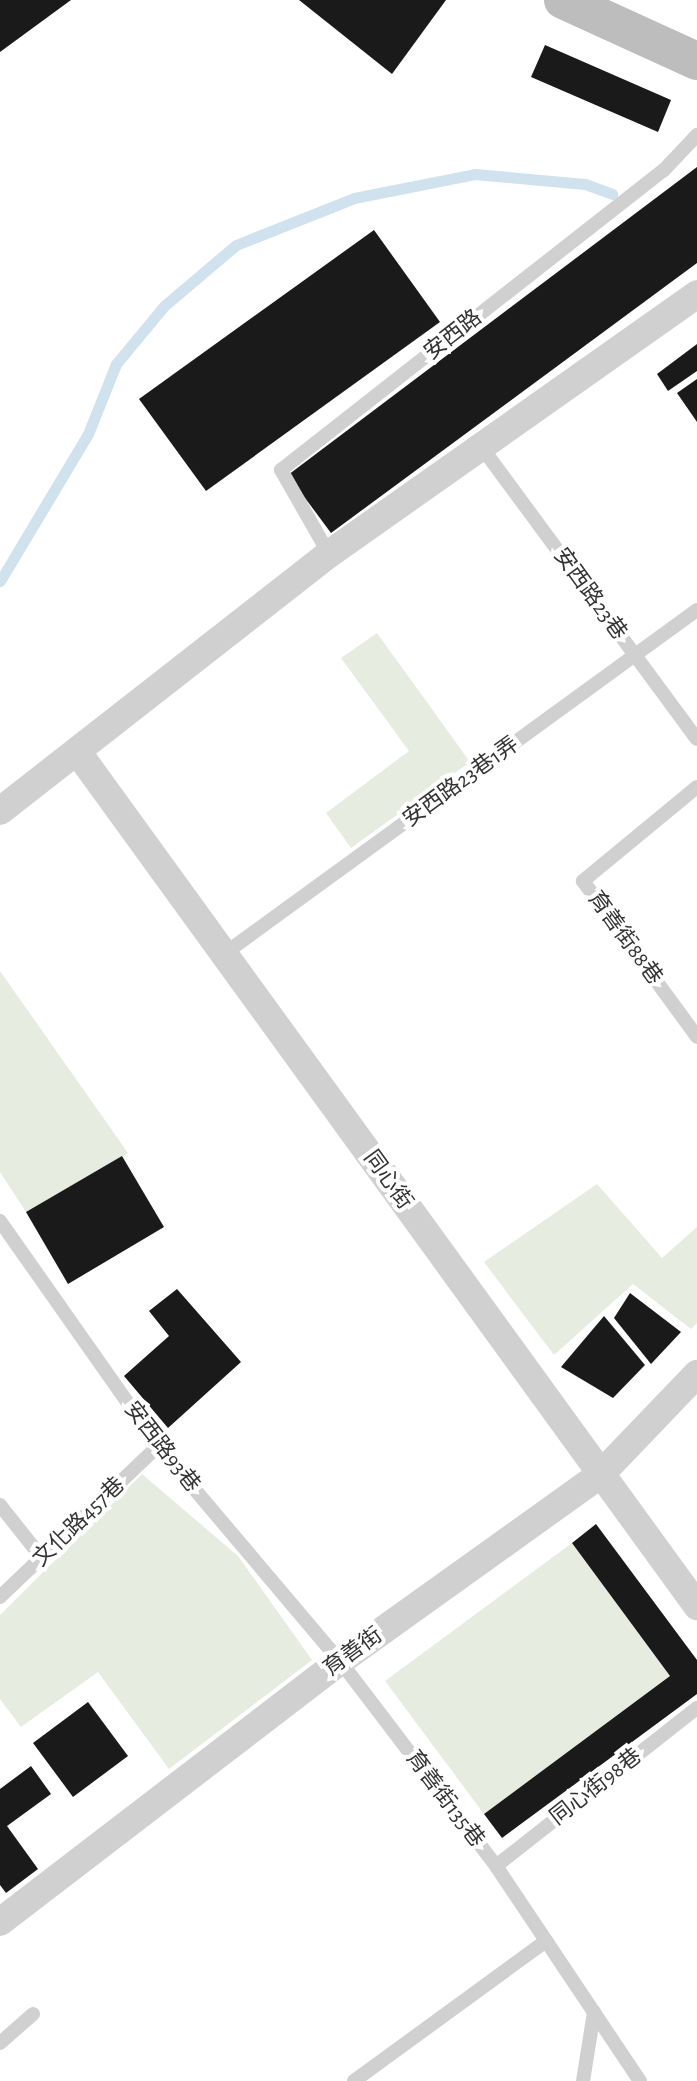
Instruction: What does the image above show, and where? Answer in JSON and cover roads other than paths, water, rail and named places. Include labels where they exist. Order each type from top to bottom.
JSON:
[{"type":"main road","points":[[563,0],[697,61]]},
{"type":"street","points":[[0,811],[79,754],[329,554],[483,449],[697,294]]},
{"type":"street","name":"同心街","points":[[79,754],[697,1606]]},
{"type":"street","name":"育善街","points":[[0,1922],[340,1661],[601,1474],[697,1374]]},
{"type":"lane","name":"安西路","points":[[329,554],[281,470],[663,171],[697,135]]},
{"type":"lane","name":"安西路23巷","points":[[483,449],[697,739]]},
{"type":"lane","name":"安西路23巷1弄","points":[[224,954],[697,610]]},
{"type":"lane","name":"育善街88巷","points":[[697,787],[583,881],[697,1037]]},
{"type":"lane","name":"安西路93巷","points":[[0,1221],[158,1446],[340,1661]]},
{"type":"lane","name":"文化路457巷","points":[[0,1597],[158,1446]]},
{"type":"lane","points":[[0,1505],[42,1558]]},
{"type":"lane","name":"育善街135巷","points":[[340,1661],[496,1866],[640,2081]]},
{"type":"lane","name":"同心街98巷","points":[[496,1866],[697,1708]]},
{"type":"lane","points":[[354,2081],[546,1941]]},
{"type":"lane","points":[[583,2081],[594,2012]]},
{"type":"lane","points":[[0,2043],[33,2014]]},
{"type":"waterway","points":[[0,581],[88,434],[116,364],[164,306],[236,245],[354,198],[475,174],[585,184],[612,194]]}]
